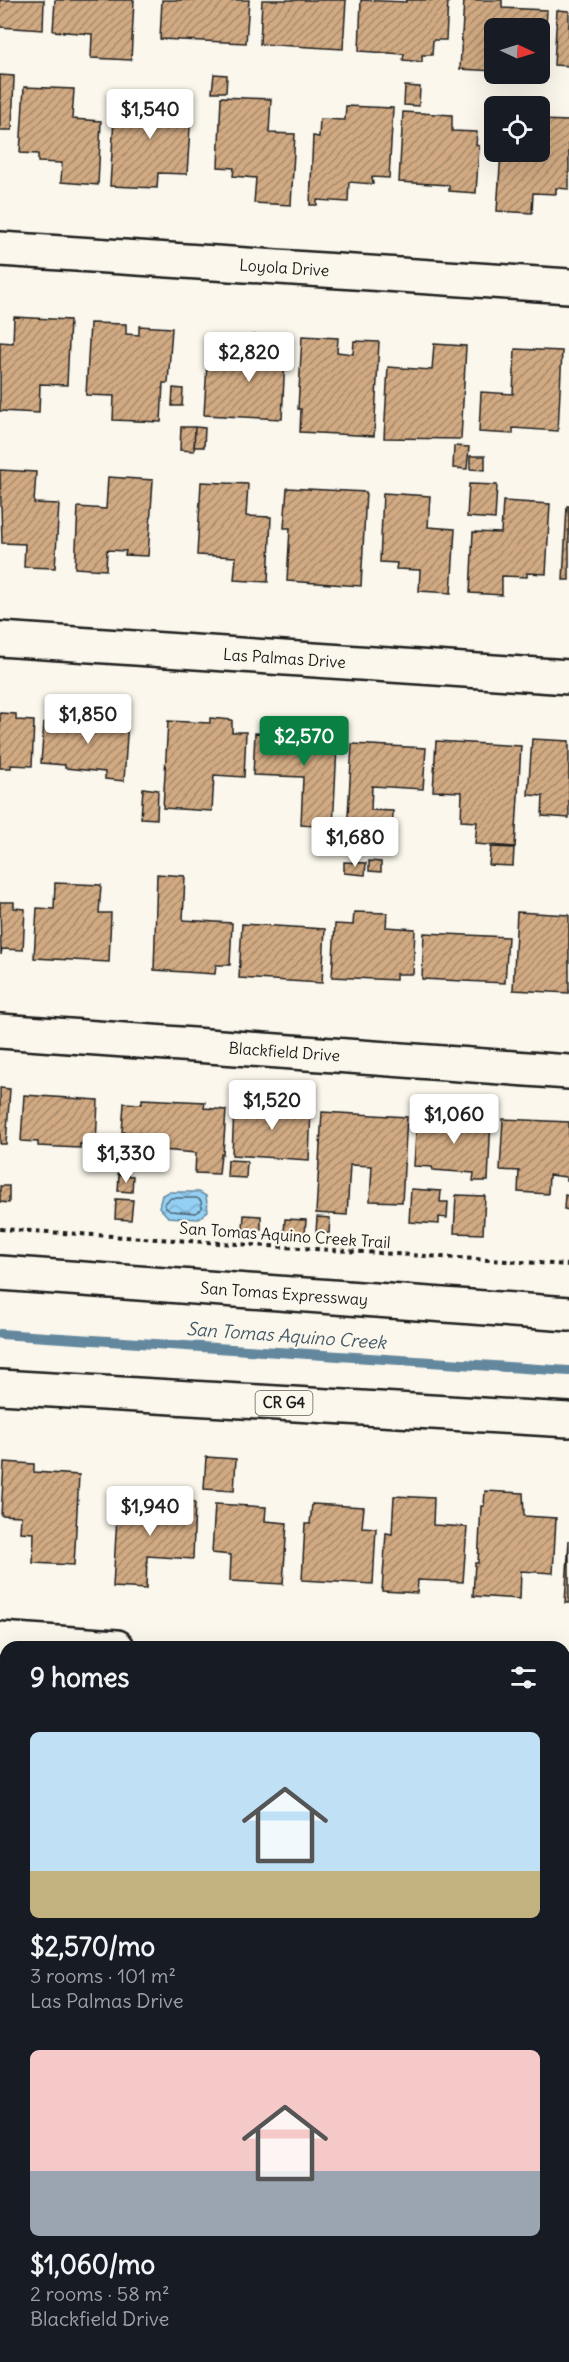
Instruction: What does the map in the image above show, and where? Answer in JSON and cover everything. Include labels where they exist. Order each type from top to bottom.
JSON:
[{"type":"main road","name":"Loyola Drive","points":[[0,249],[569,286]]},
{"type":"main road","name":"Las Palmas Drive","points":[[0,639],[569,677]]},
{"type":"main road","name":"Blackfield Drive","points":[[0,1031],[569,1072]]},
{"type":"main road","name":"San Tomas Expressway","points":[[0,1274],[569,1314]]},
{"type":"main road","name":"CR G4","points":[[0,1387],[569,1420]]},
{"type":"main road","points":[[0,1639],[26,1641]]},
{"type":"path","name":"San Tomas Aquino Creek Trail","points":[[0,1229],[569,1265]]},
{"type":"water","points":[[169,1192],[199,1192],[206,1196],[208,1211],[198,1219],[168,1217],[159,1207],[162,1195]]},
{"type":"building","points":[[0,0],[44,0],[43,30],[0,27]]},
{"type":"building","points":[[55,0],[134,0],[131,60],[91,58],[92,34],[53,31]]},
{"type":"building","points":[[162,0],[249,0],[246,43],[160,39]]},
{"type":"building","points":[[262,0],[346,0],[343,49],[260,44]]},
{"type":"building","points":[[361,0],[406,2],[406,0],[448,0],[446,40],[433,40],[432,55],[422,55],[422,62],[403,60],[404,54],[359,51]]},
{"type":"building","points":[[464,0],[502,0],[502,8],[547,10],[547,18],[484,18],[484,70],[460,69]]},
{"type":"building","points":[[557,10],[569,11],[569,66],[554,65]]},
{"type":"building","points":[[214,74],[227,75],[226,92],[212,92]]},
{"type":"building","points":[[0,75],[14,76],[12,130],[0,130]]},
{"type":"building","points":[[405,86],[420,87],[419,106],[404,105]]},
{"type":"building","points":[[24,87],[74,89],[72,119],[101,121],[98,185],[61,182],[62,163],[38,162],[38,154],[20,153]]},
{"type":"building","points":[[145,93],[192,96],[187,174],[158,173],[157,188],[110,186],[115,101],[144,103]]},
{"type":"building","points":[[221,97],[271,99],[269,133],[295,134],[291,205],[254,203],[256,178],[233,176],[234,168],[218,167]]},
{"type":"building","points":[[346,106],[393,108],[389,178],[372,177],[373,184],[349,182],[348,202],[317,200],[317,205],[310,205],[313,136],[319,137],[320,119],[345,120]]},
{"type":"building","points":[[403,112],[452,115],[452,131],[477,132],[476,145],[479,146],[476,193],[449,191],[449,185],[399,182]]},
{"type":"building","points":[[550,120],[569,121],[569,189],[556,188],[556,194],[533,193],[532,213],[497,211],[500,162],[550,162]]},
{"type":"building","points":[[14,317],[70,320],[67,385],[40,384],[39,413],[0,411],[0,342],[13,343]]},
{"type":"building","points":[[90,323],[126,324],[126,334],[139,335],[139,326],[172,328],[168,383],[163,383],[161,422],[113,420],[114,396],[86,395]]},
{"type":"building","points":[[253,335],[286,337],[282,419],[204,415],[207,364],[251,366]]},
{"type":"building","points":[[302,336],[338,338],[337,352],[353,354],[354,341],[379,342],[374,436],[300,432],[301,409],[298,409]]},
{"type":"building","points":[[434,344],[466,346],[461,439],[384,438],[388,367],[432,370]]},
{"type":"building","points":[[515,349],[562,351],[558,431],[513,428],[513,434],[479,432],[481,392],[513,394]]},
{"type":"building","points":[[173,388],[183,389],[182,406],[172,406]]},
{"type":"building","points":[[181,427],[195,427],[194,451],[180,450]]},
{"type":"building","points":[[195,427],[205,428],[204,447],[194,447]]},
{"type":"building","points":[[454,446],[469,447],[467,469],[453,468]]},
{"type":"building","points":[[470,456],[485,456],[485,470],[470,469]]},
{"type":"building","points":[[0,470],[36,472],[34,503],[59,504],[55,568],[24,567],[25,544],[2,543]]},
{"type":"building","points":[[108,477],[153,480],[148,556],[125,555],[126,551],[107,550],[106,570],[75,568],[78,507],[106,509]]},
{"type":"building","points":[[201,482],[248,484],[246,516],[271,517],[268,582],[234,580],[236,557],[197,555]]},
{"type":"building","points":[[469,484],[497,485],[495,519],[467,517]]},
{"type":"building","points":[[287,488],[366,492],[361,586],[287,581],[290,528],[284,528]]},
{"type":"building","points":[[383,493],[430,496],[428,527],[455,529],[451,593],[419,591],[420,570],[396,569],[397,563],[380,562]]},
{"type":"building","points":[[503,501],[550,504],[546,574],[527,573],[527,577],[502,576],[502,595],[470,593],[473,532],[501,533]]},
{"type":"building","points":[[567,506],[569,506],[569,580],[563,580]]},
{"type":"building","points":[[0,713],[16,714],[16,720],[34,721],[32,766],[11,765],[11,768],[0,768]]},
{"type":"building","points":[[69,716],[128,720],[124,781],[105,779],[105,772],[41,763],[44,723],[69,725]]},
{"type":"building","points":[[210,718],[232,720],[232,732],[246,732],[244,777],[214,775],[212,811],[163,808],[168,721],[210,723]]},
{"type":"building","points":[[302,724],[338,726],[333,827],[301,825],[303,777],[253,775],[255,733],[301,735]]},
{"type":"building","points":[[532,739],[569,741],[569,818],[542,816],[543,796],[528,795]]},
{"type":"building","points":[[436,741],[521,746],[515,847],[475,844],[477,822],[461,821],[462,792],[433,791]]},
{"type":"building","points":[[352,744],[426,748],[423,789],[372,786],[371,810],[393,811],[392,836],[347,834]]},
{"type":"building","points":[[143,788],[158,790],[157,819],[141,818]]},
{"type":"building","points":[[491,847],[514,848],[513,866],[489,865]]},
{"type":"building","points":[[369,861],[381,862],[381,872],[369,871]]},
{"type":"building","points":[[344,862],[366,863],[365,875],[344,873]]},
{"type":"building","points":[[157,874],[185,876],[183,920],[232,923],[230,965],[216,965],[215,974],[154,970]]},
{"type":"building","points":[[55,883],[101,885],[99,913],[111,913],[109,962],[34,958],[37,908],[54,909]]},
{"type":"building","points":[[0,902],[14,902],[14,908],[25,909],[23,950],[2,949],[1,955]]},
{"type":"building","points":[[354,912],[387,913],[386,927],[415,929],[413,974],[396,974],[396,980],[332,977],[335,924],[353,925]]},
{"type":"building","points":[[517,912],[569,915],[569,993],[513,990]]},
{"type":"building","points":[[242,924],[325,929],[322,983],[239,978]]},
{"type":"building","points":[[424,933],[508,937],[505,983],[422,979]]},
{"type":"building","points":[[0,1088],[10,1089],[6,1144],[0,1144]]},
{"type":"building","points":[[24,1095],[98,1100],[96,1145],[80,1144],[80,1148],[38,1146],[38,1142],[21,1141]]},
{"type":"building","points":[[142,1099],[205,1102],[204,1108],[226,1110],[223,1154],[221,1154],[219,1174],[195,1173],[196,1153],[139,1148],[140,1133],[122,1132],[124,1103],[142,1104]]},
{"type":"building","points":[[249,1099],[271,1101],[271,1104],[311,1106],[309,1160],[232,1155],[234,1108],[249,1109]]},
{"type":"building","points":[[322,1112],[407,1117],[402,1202],[370,1201],[372,1166],[350,1165],[347,1215],[316,1213]]},
{"type":"building","points":[[417,1115],[491,1118],[488,1181],[473,1181],[474,1173],[414,1166]]},
{"type":"building","points":[[503,1119],[569,1122],[569,1180],[566,1180],[566,1177],[549,1175],[548,1194],[518,1192],[519,1171],[500,1170]]},
{"type":"building","points":[[228,1160],[247,1161],[246,1178],[227,1177]]},
{"type":"building","points":[[119,1165],[127,1165],[127,1174],[118,1174]]},
{"type":"building","points":[[119,1175],[133,1176],[132,1192],[118,1191]]},
{"type":"building","points":[[0,1186],[9,1186],[9,1203],[0,1202]]},
{"type":"building","points":[[411,1189],[441,1191],[440,1202],[448,1202],[447,1218],[439,1217],[439,1224],[409,1222]]},
{"type":"building","points":[[456,1195],[485,1196],[483,1234],[454,1233]]},
{"type":"building","points":[[565,1195],[569,1196],[569,1210],[564,1209]]},
{"type":"building","points":[[116,1199],[133,1200],[131,1220],[115,1219]]},
{"type":"building","points":[[244,1215],[261,1216],[261,1230],[243,1229]]},
{"type":"building","points":[[317,1217],[330,1218],[329,1233],[316,1233]]},
{"type":"building","points":[[285,1219],[306,1220],[305,1234],[284,1233]]},
{"type":"building","points":[[206,1457],[236,1459],[234,1491],[204,1489]]},
{"type":"building","points":[[4,1462],[34,1464],[34,1472],[79,1475],[74,1565],[33,1563],[34,1533],[20,1532],[21,1516],[1,1515]]},
{"type":"building","points":[[485,1491],[523,1493],[524,1516],[556,1518],[553,1573],[521,1571],[520,1599],[473,1596],[475,1563],[478,1563],[481,1506],[484,1506]]},
{"type":"building","points":[[394,1496],[434,1498],[433,1525],[467,1527],[463,1582],[418,1580],[417,1593],[382,1591],[386,1533],[392,1534]]},
{"type":"building","points":[[118,1498],[195,1502],[193,1559],[147,1556],[146,1589],[113,1587]]},
{"type":"building","points":[[215,1504],[266,1507],[265,1521],[287,1523],[283,1584],[230,1581],[231,1555],[212,1553]]},
{"type":"building","points":[[312,1504],[364,1507],[362,1527],[376,1528],[373,1584],[302,1580],[305,1524],[310,1524]]},
{"type":"building","points":[[569,1540],[569,1603],[565,1603]]},
{"type":"waterway","name":"San Tomas Aquino Creek","points":[[0,1334],[569,1371]]}]
